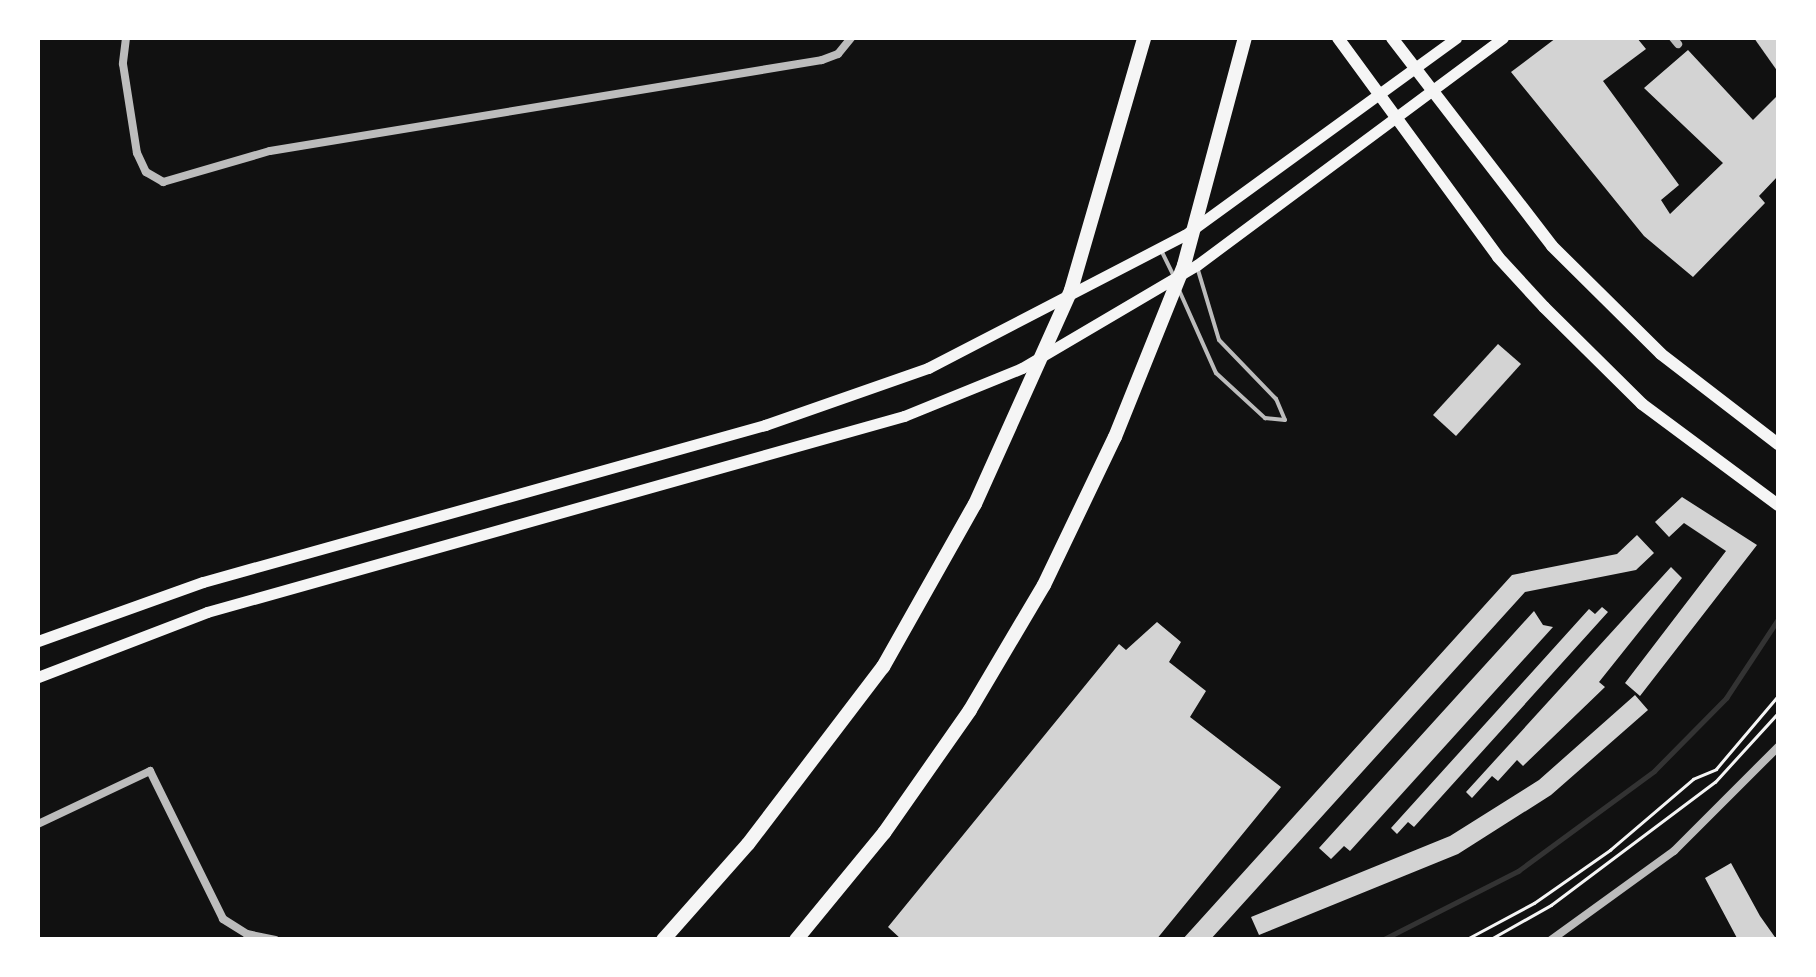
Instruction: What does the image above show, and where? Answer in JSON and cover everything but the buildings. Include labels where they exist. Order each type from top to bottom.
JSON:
[{"type":"highway","points":[[663,940],[748,844],[882,667],[976,504],[1064,308],[1115,153],[1144,38]]},
{"type":"highway","points":[[796,940],[884,834],[970,710],[1044,585],[1116,437],[1184,265],[1245,38]]},
{"type":"main road","points":[[1338,38],[1498,257],[1544,307],[1642,404],[1778,505]]},
{"type":"main road","points":[[1392,38],[1552,246],[1661,354],[1778,444]]},
{"type":"main road","points":[[38,641],[203,582],[845,400],[996,336],[1184,235],[1456,38]]},
{"type":"main road","points":[[38,676],[207,612],[904,416],[1022,368],[1197,266],[1503,38]]},
{"type":"street","points":[[126,38],[122,64],[137,153],[146,172],[163,182],[270,150],[822,60],[850,41]]},
{"type":"street","points":[[1551,940],[1674,851],[1778,747]]},
{"type":"street","points":[[38,824],[150,772],[222,920],[275,940]]},
{"type":"lane","points":[[1160,250],[1216,373],[1266,418],[1285,420],[1276,399],[1220,340],[1184,235]]},
{"type":"path","points":[[1465,940],[1534,902],[1610,850],[1693,779],[1716,769],[1778,696]]},
{"type":"path","points":[[1489,940],[1551,905],[1715,782],[1778,712]]},
{"type":"waterway","points":[[1382,940],[1518,871],[1654,771],[1726,698],[1778,619]]}]
